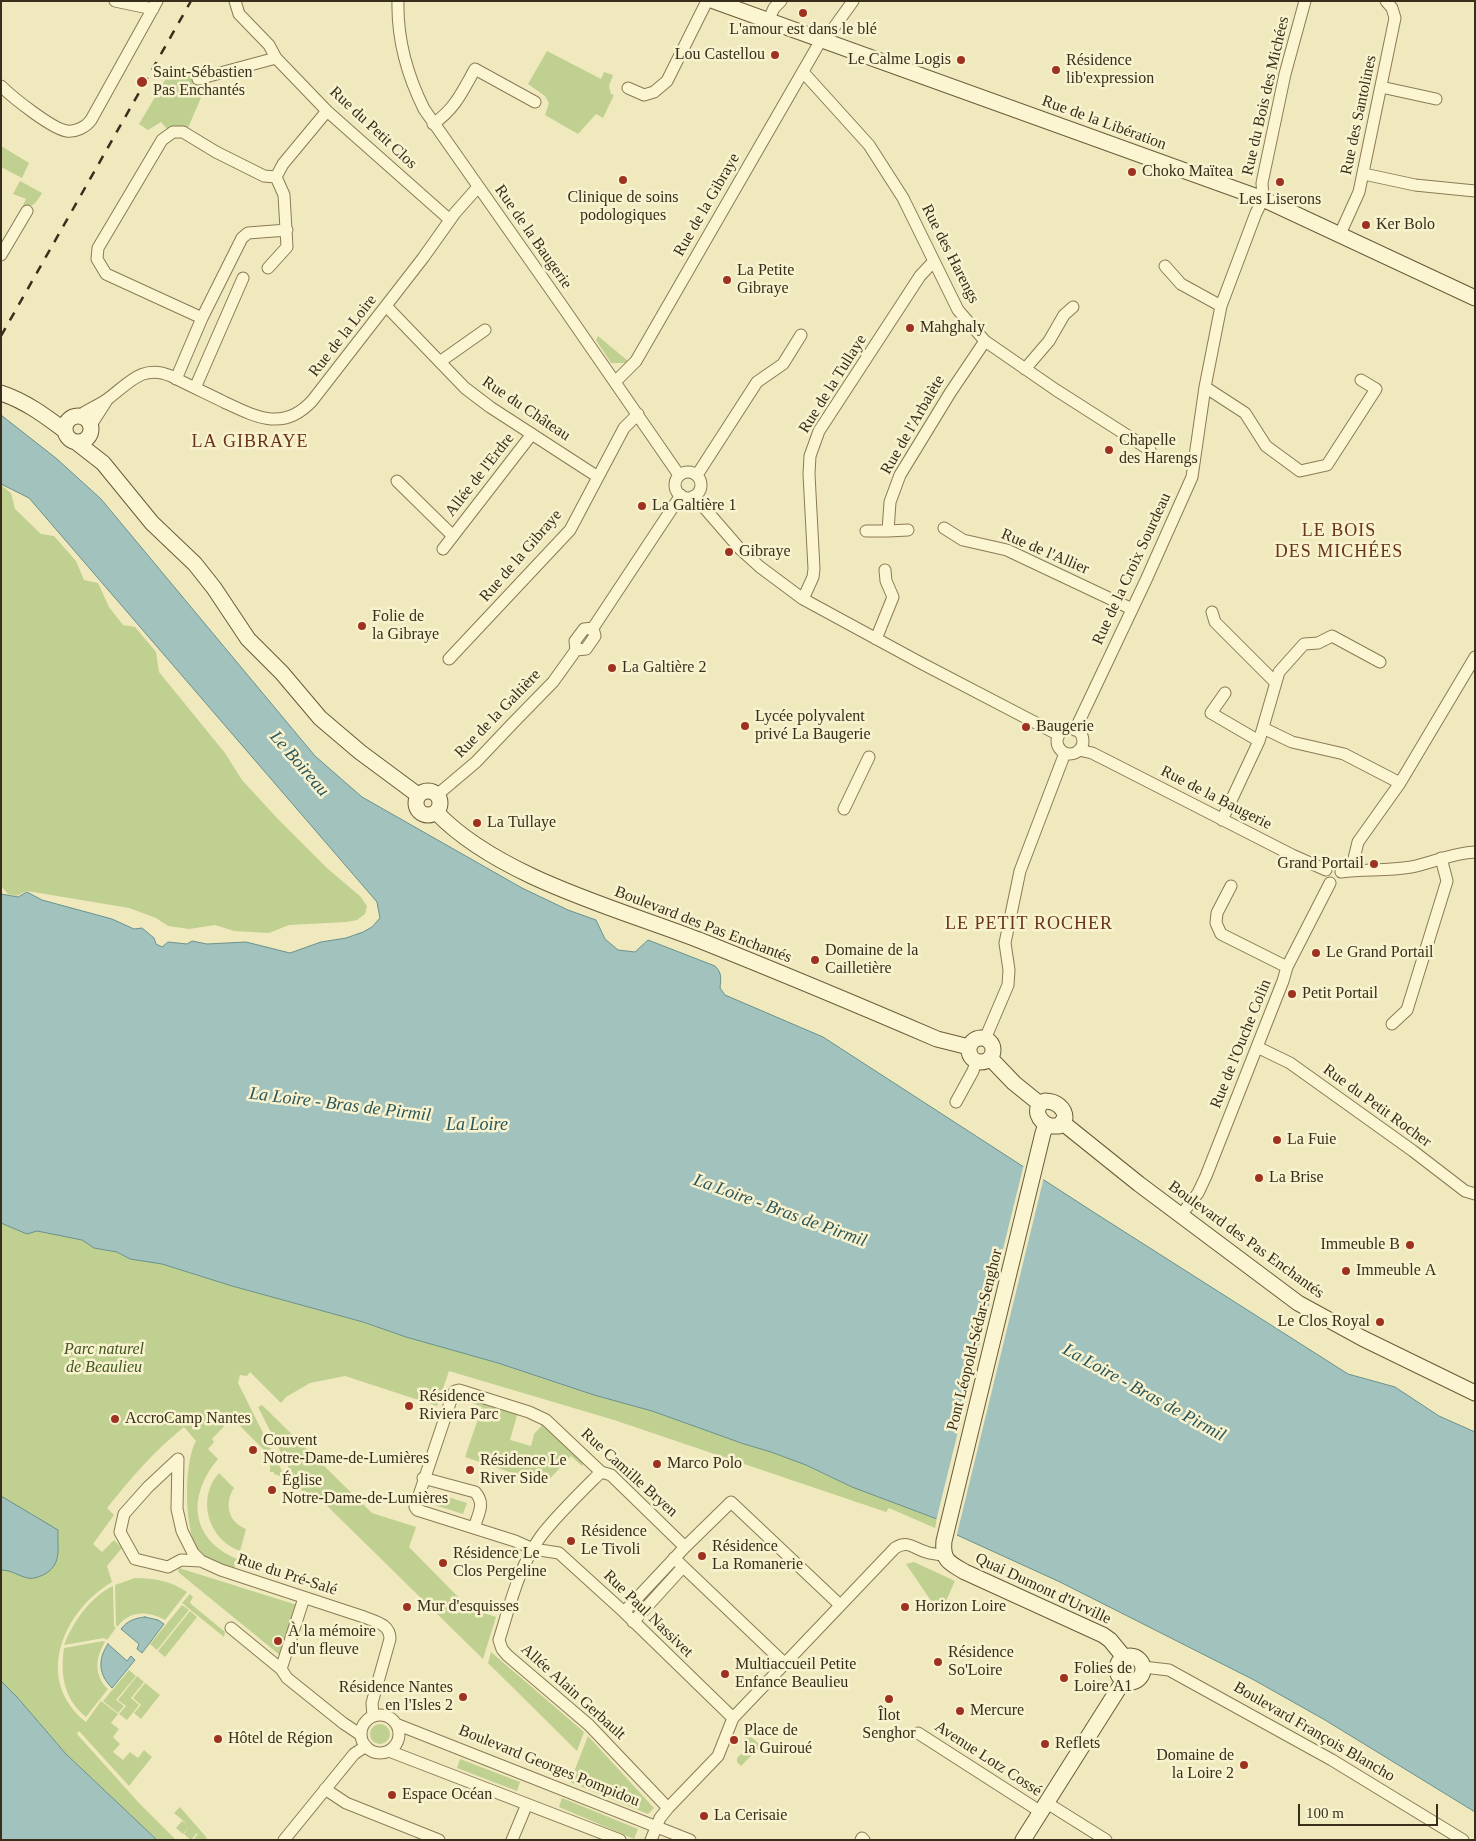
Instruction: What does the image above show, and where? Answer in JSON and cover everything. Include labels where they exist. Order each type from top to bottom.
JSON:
[{"type":"main road","name":"Rue de la Libération","points":[[714,1],[1263,198],[1475,298]]},
{"type":"main road","points":[[1,384],[16,398]]},
{"type":"main road","points":[[1,392],[37,409],[71,421],[86,418],[103,463]]},
{"type":"main road","points":[[71,421],[68,438],[103,463],[152,522],[204,575],[248,639],[282,673],[320,718],[360,752],[418,795]]},
{"type":"main road","points":[[76,442],[84,441],[90,430]]},
{"type":"main road","points":[[428,791],[437,795],[440,804],[436,812],[427,815],[419,811],[416,804],[418,795],[428,791]]},
{"type":"main road","name":"Boulevard des Pas Enchantés","points":[[436,812],[467,839],[498,858],[539,879],[730,953],[936,1039],[969,1047]]},
{"type":"main road","points":[[983,1060],[992,1047],[985,1039],[975,1040],[969,1047],[970,1057],[983,1060],[1040,1104]]},
{"type":"main road","points":[[1052,1101],[1060,1106],[1065,1114],[1063,1123],[1044,1129],[1037,1110],[1040,1104],[1052,1101]]},
{"type":"main road","name":"Boulevard des Pas Enchantés","points":[[1063,1123],[1139,1184],[1298,1303],[1362,1338],[1475,1393]]},
{"type":"main road","name":"Pont Léopold-Sédar-Senghor","points":[[943,1548],[1044,1129]]},
{"type":"main road","name":"Quai Dumont d'Urville","points":[[943,1548],[950,1563],[964,1572],[1102,1635],[1110,1640],[1124,1657]]},
{"type":"main road","points":[[1124,1657],[1137,1658],[1143,1667],[1142,1673],[1137,1679],[1132,1681],[1124,1680],[1118,1673],[1120,1661],[1124,1657]]},
{"type":"main road","points":[[1024,1840],[1124,1680]]},
{"type":"street","points":[[1,86],[19,102],[65,131],[84,127],[91,120],[155,5],[115,1]]},
{"type":"street","name":"Rue du Petit Clos","points":[[235,1],[239,14],[269,45],[276,58],[327,111],[450,220]]},
{"type":"street","name":"Rue de la Baugerie","points":[[398,1],[399,37],[408,74],[419,101],[433,124],[679,475]]},
{"type":"street","points":[[628,88],[644,95],[654,92],[667,81],[707,1]]},
{"type":"street","points":[[768,21],[774,8],[780,1]]},
{"type":"street","name":"Rue de la Gibraye","points":[[615,382],[636,361],[821,40],[830,33],[853,1]]},
{"type":"street","name":"Rue du Bois des Michées","points":[[1263,198],[1262,183],[1283,83],[1305,1]]},
{"type":"street","name":"Rue des Santolines","points":[[1340,234],[1359,192],[1364,174],[1395,18],[1392,8],[1386,1]]},
{"type":"street","points":[[198,79],[276,58]]},
{"type":"street","points":[[433,124],[448,114],[475,69],[535,102]]},
{"type":"street","name":"Rue des Harengs","points":[[803,72],[869,145],[903,198],[958,310],[984,341],[1025,370],[1150,450]]},
{"type":"street","points":[[1381,87],[1436,99]]},
{"type":"street","points":[[276,177],[283,164],[327,111]]},
{"type":"street","points":[[202,318],[106,274],[97,259],[98,248],[162,140],[173,132],[182,132],[216,152],[264,176],[276,177]]},
{"type":"street","points":[[1364,174],[1415,185],[1475,191]]},
{"type":"street","points":[[268,268],[287,247],[284,195],[276,177]]},
{"type":"street","name":"Rue de la Loire","points":[[71,421],[93,406],[107,400],[134,378],[145,373],[163,373],[258,418],[276,420],[293,416],[306,408],[312,401],[450,220],[478,187]]},
{"type":"street","name":"Rue de la Croix Sourdeau","points":[[1075,730],[1192,477],[1205,387],[1221,306],[1263,198]]},
{"type":"street","points":[[1,255],[27,211]]},
{"type":"street","points":[[176,379],[202,318],[242,238],[248,233],[287,230]]},
{"type":"street","name":"Rue de la Tullaye","points":[[803,599],[813,577],[814,569],[809,474],[810,456],[814,442],[819,431],[920,276],[934,261]]},
{"type":"street","points":[[1165,266],[1181,284],[1221,306]]},
{"type":"street","points":[[195,388],[243,278]]},
{"type":"street","name":"Rue du Château","points":[[386,306],[465,388],[490,407],[598,477]]},
{"type":"street","points":[[1025,370],[1049,341],[1064,315],[1073,307]]},
{"type":"street","points":[[441,361],[485,330]]},
{"type":"street","points":[[697,475],[757,382],[783,364],[801,335]]},
{"type":"street","name":"Rue de l'Arbalète","points":[[888,532],[890,502],[900,475],[950,392],[984,341]]},
{"type":"street","points":[[1205,387],[1245,413],[1266,446],[1300,470],[1327,465],[1376,389],[1361,380]]},
{"type":"street","name":"Rue de la Loire","points":[[90,430],[107,400]]},
{"type":"street","name":"Rue de la Gibraye","points":[[449,660],[570,530],[624,428],[638,414]]},
{"type":"street","name":"Allée de l'Erdre","points":[[443,548],[532,434]]},
{"type":"street","points":[[688,471],[697,475],[701,480],[699,492],[688,498],[681,495],[675,486],[679,475],[688,471]]},
{"type":"street","name":"Allée de l'Erdre","points":[[398,481],[453,536]]},
{"type":"street","name":"Rue de la Galtière","points":[[437,795],[465,772],[553,682],[576,650],[575,641],[584,629],[593,628],[681,495]]},
{"type":"street","points":[[694,496],[740,548],[760,567],[803,599],[1058,735]]},
{"type":"street","name":"Rue de l'Allier","points":[[944,528],[963,540],[1007,550],[1132,609]]},
{"type":"street","points":[[866,531],[888,532],[908,530]]},
{"type":"street","points":[[876,639],[894,597],[886,581],[885,570]]},
{"type":"street","points":[[1212,612],[1215,622],[1275,682]]},
{"type":"street","points":[[1222,820],[1259,741],[1279,672],[1304,644],[1318,643],[1332,636],[1380,662]]},
{"type":"street","points":[[1475,658],[1400,783],[1358,842],[1346,872],[1412,867],[1441,858],[1475,852]]},
{"type":"street","points":[[1225,693],[1211,713],[1259,741]]},
{"type":"street","points":[[1068,728],[1075,730],[1082,739],[1081,747],[1071,754],[1065,753],[1057,744],[1058,735],[1068,728]]},
{"type":"street","points":[[1264,728],[1292,742],[1344,754],[1400,783]]},
{"type":"street","name":"Rue de la Baugerie","points":[[1081,747],[1292,855],[1326,870],[1330,866],[1335,866],[1346,872]]},
{"type":"street","points":[[985,1039],[1008,985],[1009,970],[1005,943],[1019,876],[1028,846],[1065,753]]},
{"type":"street","points":[[844,808],[869,757]]},
{"type":"street","points":[[1392,1024],[1407,1010],[1447,881],[1441,858]]},
{"type":"street","points":[[1326,870],[1325,878],[1330,883]]},
{"type":"street","name":"Rue de l'Ouche Colin","points":[[1181,1215],[1198,1193],[1206,1176],[1284,981],[1287,967],[1330,883],[1338,881],[1346,872]]},
{"type":"street","points":[[1231,886],[1217,913],[1216,923],[1221,934],[1287,967]]},
{"type":"street","name":"Rue du Petit Rocher","points":[[1257,1046],[1290,1063],[1413,1151],[1465,1191],[1475,1194]]},
{"type":"street","points":[[956,1102],[973,1071],[983,1060]]},
{"type":"street","name":"Rue Camille Bryen","points":[[424,1478],[453,1394],[459,1390],[529,1412],[546,1420],[601,1472],[611,1475],[685,1547]]},
{"type":"street","name":"Rue du Pré-Salé","points":[[201,1561],[181,1560],[168,1567],[136,1559],[120,1532],[124,1514],[148,1487],[178,1459],[177,1509],[182,1531],[193,1553],[201,1561],[221,1570],[384,1625],[390,1636],[372,1703],[373,1716]]},
{"type":"street","name":"Allée Alain Gerbault","points":[[601,1472],[541,1536],[533,1549],[523,1568],[499,1640],[502,1649],[589,1725],[668,1808]]},
{"type":"street","points":[[424,1478],[475,1492],[480,1498],[481,1504],[474,1528]]},
{"type":"street","name":"Rue Paul Nassivet","points":[[424,1478],[415,1507],[417,1510],[533,1549],[559,1553],[624,1612],[733,1718]]},
{"type":"street","points":[[624,1612],[674,1558],[731,1502],[840,1605]]},
{"type":"street","points":[[651,1840],[656,1826],[668,1808],[716,1760],[733,1718],[895,1548],[900,1545],[910,1544],[927,1552],[943,1548]]},
{"type":"street","points":[[674,1558],[785,1662]]},
{"type":"street","points":[[633,1622],[683,1567]]},
{"type":"street","points":[[281,1669],[304,1598]]},
{"type":"street","points":[[230,1628],[281,1669],[287,1678],[343,1723],[376,1753],[389,1751],[620,1840]]},
{"type":"street","name":"Boulevard François Blancho","points":[[1143,1667],[1169,1670],[1332,1760],[1463,1840]]},
{"type":"street","points":[[284,1840],[354,1754],[363,1741],[364,1724],[373,1716],[385,1716],[396,1724],[399,1731],[398,1739],[389,1751]]},
{"type":"street","name":"Boulevard Georges Pompidou","points":[[396,1724],[690,1840]]},
{"type":"street","name":"Avenue Lotz Cossé","points":[[918,1733],[1044,1808],[1106,1840]]},
{"type":"street","points":[[326,1789],[346,1803],[410,1834],[439,1840]]},
{"type":"street","points":[[512,1840],[526,1804]]},
{"type":"green space","points":[[547,51],[601,79],[604,72],[613,75],[609,86],[611,94],[614,95],[603,118],[596,114],[578,134],[545,115],[549,103],[545,96],[528,84]]},
{"type":"green space","points":[[174,65],[206,86],[188,128],[179,126],[167,129],[161,122],[148,130],[139,124]]},
{"type":"green space","points":[[1,146],[29,163],[22,178],[1,167]]},
{"type":"green space","points":[[20,181],[42,193],[32,205],[23,205],[26,199],[13,194]]},
{"type":"green space","points":[[598,336],[628,361],[626,363],[611,363],[596,340]]},
{"type":"green space","points":[[1,485],[11,493],[15,509],[41,534],[54,536],[76,561],[84,580],[98,583],[109,607],[123,625],[135,627],[156,652],[159,672],[225,753],[242,780],[328,869],[360,896],[367,906],[365,914],[357,920],[347,922],[289,925],[269,933],[234,931],[215,925],[189,929],[168,926],[156,918],[129,908],[27,891],[16,896],[8,894],[1,886]]},
{"type":"green space","name":"Parc naturel de Beaulieu","points":[[1,1223],[27,1234],[37,1231],[82,1240],[94,1248],[117,1252],[130,1259],[162,1264],[232,1286],[363,1322],[406,1337],[498,1363],[594,1395],[652,1411],[806,1465],[852,1487],[937,1519],[935,1528],[889,1508],[886,1512],[614,1420],[449,1371],[437,1406],[345,1376],[310,1383],[286,1397],[281,1403],[250,1372],[247,1376],[240,1375],[238,1383],[287,1481],[285,1482],[274,1472],[270,1472],[270,1456],[232,1418],[212,1439],[214,1442],[208,1449],[218,1459],[201,1487],[198,1515],[202,1528],[210,1540],[221,1550],[237,1559],[234,1569],[204,1558],[197,1549],[192,1536],[187,1502],[187,1483],[192,1452],[196,1441],[184,1427],[143,1465],[107,1508],[114,1515],[93,1544],[102,1552],[114,1540],[122,1548],[107,1566],[112,1582],[80,1610],[68,1628],[61,1647],[58,1667],[61,1686],[70,1705],[86,1722],[101,1701],[118,1714],[111,1723],[119,1729],[113,1737],[120,1744],[113,1752],[123,1760],[130,1752],[138,1758],[144,1750],[152,1757],[129,1786],[79,1731],[77,1734],[139,1803],[176,1840],[157,1840],[66,1754],[1,1681]]},
{"type":"green space","points":[[468,1396],[518,1412],[510,1440],[531,1446],[534,1434],[543,1424],[584,1463],[582,1466],[571,1456],[545,1484],[465,1457],[482,1407],[466,1401]]},
{"type":"green space","points":[[262,1405],[372,1513],[416,1527],[409,1547],[469,1608],[496,1617],[483,1659],[317,1496],[300,1490],[258,1407]]},
{"type":"green space","points":[[219,1473],[234,1488],[229,1500],[232,1517],[235,1522],[246,1529],[240,1551],[229,1546],[220,1538],[213,1528],[209,1517],[207,1506],[208,1494],[212,1483]]},
{"type":"green space","points":[[435,1493],[467,1503],[463,1514],[431,1504]]},
{"type":"green space","points":[[914,1562],[955,1581],[940,1614],[906,1564]]},
{"type":"green space","points":[[179,1568],[297,1605],[281,1656],[178,1572]]},
{"type":"green space","points":[[135,1578],[162,1581],[175,1585],[187,1592],[165,1620],[153,1615],[140,1614],[128,1617],[116,1626],[115,1585]]},
{"type":"green space","points":[[113,1586],[114,1626],[116,1628],[107,1640],[104,1638],[64,1645],[83,1611],[97,1597]]},
{"type":"green space","points":[[190,1594],[193,1597],[190,1602],[191,1604],[225,1632],[224,1637],[182,1603]]},
{"type":"green space","points":[[182,1605],[189,1610],[157,1650],[150,1644]]},
{"type":"green space","points":[[190,1611],[197,1617],[165,1657],[158,1651]]},
{"type":"green space","points":[[105,1642],[99,1654],[98,1673],[103,1684],[108,1689],[86,1717],[73,1702],[65,1686],[63,1677],[64,1648]]},
{"type":"green space","points":[[491,1652],[584,1732],[577,1751],[488,1663]]},
{"type":"green space","points":[[129,1670],[136,1676],[116,1700],[124,1706],[118,1713],[103,1701]]},
{"type":"green space","points":[[137,1676],[144,1682],[131,1698],[139,1705],[127,1720],[119,1714],[126,1706],[118,1700]]},
{"type":"green space","points":[[145,1683],[160,1695],[141,1719],[134,1713],[141,1705],[133,1698]]},
{"type":"green space","points":[[376,1724],[384,1724],[390,1730],[390,1738],[384,1744],[376,1744],[370,1738],[370,1730]]},
{"type":"green space","points":[[748,1734],[761,1746],[741,1766],[737,1762],[737,1758],[746,1746],[741,1741]]},
{"type":"green space","points":[[588,1736],[654,1808],[648,1814],[570,1782]]},
{"type":"green space","points":[[460,1759],[520,1782],[517,1791],[457,1768]]},
{"type":"green space","points":[[562,1798],[638,1829],[634,1839],[559,1807]]},
{"type":"green space","points":[[180,1807],[207,1838],[206,1840],[193,1840],[197,1833],[191,1840],[184,1834],[189,1826],[183,1834],[176,1828],[182,1821],[187,1824],[174,1813]]},
{"type":"water","name":"La Loire","points":[[1,415],[57,459],[101,499],[315,756],[362,797],[522,888],[568,910],[596,920],[605,939],[618,950],[635,952],[648,940],[715,966],[719,971],[720,988],[725,995],[823,1037],[1348,1374],[1395,1387],[1439,1416],[1475,1432],[1475,1812],[1325,1720],[1254,1680],[1060,1582],[957,1535],[937,1519],[852,1487],[806,1465],[652,1411],[594,1395],[498,1363],[406,1337],[363,1322],[232,1286],[162,1264],[130,1259],[117,1252],[94,1248],[82,1240],[37,1231],[27,1234],[1,1223],[1,894],[18,897],[27,892],[42,900],[112,919],[134,929],[142,928],[154,938],[156,944],[162,947],[168,942],[187,944],[192,941],[207,944],[246,942],[290,953],[321,942],[346,938],[363,932],[372,927],[380,918],[377,902],[29,498],[1,484]]},
{"type":"water","points":[[1,1496],[58,1530],[58,1556],[54,1566],[43,1575],[28,1578],[1,1570]]},
{"type":"water","points":[[145,1617],[158,1620],[164,1624],[142,1653],[137,1649],[139,1644],[121,1629],[132,1620]]},
{"type":"water","points":[[108,1644],[127,1661],[131,1656],[135,1660],[112,1688],[104,1678],[101,1667],[102,1656]]},
{"type":"water","points":[[1,1681],[66,1754],[157,1840],[1,1840]]},
{"type":"pier","points":[[1024,1164],[1044,1177],[956,1538],[936,1521]]},
{"type":"railway","points":[[1,336],[191,1]]},
{"type":"place","name":"L'amour est dans le blé","points":[[803,13]]},
{"type":"place","name":"Lou Castellou","points":[[775,55]]},
{"type":"place","name":"Le Calme Logis","points":[[961,60]]},
{"type":"place","name":"Résidence lib'expression","points":[[1056,70]]},
{"type":"place","name":"Saint-Sébastien Pas Enchantés","points":[[142,82]]},
{"type":"place","name":"Choko Maïtea","points":[[1132,172]]},
{"type":"place","name":"Clinique de soins podologiques","points":[[623,180]]},
{"type":"place","name":"Les Liserons","points":[[1280,182]]},
{"type":"place","name":"Ker Bolo","points":[[1366,225]]},
{"type":"place","name":"La Petite Gibraye","points":[[727,280]]},
{"type":"place","name":"Mahghaly","points":[[910,328]]},
{"type":"place","name":"Chapelle des Harengs","points":[[1109,450]]},
{"type":"place","name":"La Galtière 1","points":[[642,506]]},
{"type":"place","name":"Gibraye","points":[[729,552]]},
{"type":"place","name":"Folie de la Gibraye","points":[[362,626]]},
{"type":"place","name":"La Galtière 2","points":[[612,668]]},
{"type":"place","name":"Lycée polyvalent privé La Baugerie","points":[[745,726]]},
{"type":"place","name":"Baugerie","points":[[1026,727]]},
{"type":"place","name":"La Tullaye","points":[[477,823]]},
{"type":"place","name":"Grand Portail","points":[[1374,864]]},
{"type":"place","name":"Le Grand Portail","points":[[1316,953]]},
{"type":"place","name":"Domaine de la Cailletière","points":[[815,960]]},
{"type":"place","name":"Petit Portail","points":[[1292,994]]},
{"type":"place","name":"La Fuie","points":[[1277,1140]]},
{"type":"place","name":"La Brise","points":[[1259,1178]]},
{"type":"place","name":"Immeuble B","points":[[1410,1245]]},
{"type":"place","name":"Immeuble A","points":[[1346,1271]]},
{"type":"place","name":"Le Clos Royal","points":[[1380,1322]]},
{"type":"place","name":"Résidence Riviera Parc","points":[[409,1406]]},
{"type":"place","name":"AccroCamp Nantes","points":[[115,1419]]},
{"type":"place","name":"Couvent Notre-Dame-de-Lumières","points":[[253,1450]]},
{"type":"place","name":"Marco Polo","points":[[657,1464]]},
{"type":"place","name":"Résidence Le River Side","points":[[470,1470]]},
{"type":"place","name":"Église Notre-Dame-de-Lumières","points":[[272,1490]]},
{"type":"place","name":"Résidence Le Tivoli","points":[[571,1541]]},
{"type":"place","name":"Résidence La Romanerie","points":[[702,1556]]},
{"type":"place","name":"Résidence Le Clos Pergeline","points":[[443,1563]]},
{"type":"place","name":"Mur d'esquisses","points":[[407,1607]]},
{"type":"place","name":"Horizon Loire","points":[[905,1607]]},
{"type":"place","name":"À la mémoire d'un fleuve","points":[[278,1641]]},
{"type":"place","name":"Résidence So'Loire","points":[[938,1662]]},
{"type":"place","name":"Multiaccueil Petite Enfance Beaulieu","points":[[725,1674]]},
{"type":"place","name":"Folies de Loire A1","points":[[1064,1678]]},
{"type":"place","name":"Résidence Nantes en l'Isles 2","points":[[463,1697]]},
{"type":"place","name":"Îlot Senghor","points":[[889,1699]]},
{"type":"place","name":"Mercure","points":[[960,1711]]},
{"type":"place","name":"Hôtel de Région","points":[[218,1739]]},
{"type":"place","name":"Place de la Guiroué","points":[[734,1740]]},
{"type":"place","name":"Reflets","points":[[1045,1744]]},
{"type":"place","name":"Domaine de la Loire 2","points":[[1244,1765]]},
{"type":"place","name":"Espace Océan","points":[[392,1795]]},
{"type":"place","name":"La Cerisaie","points":[[704,1816]]},
{"type":"district","name":"LA GIBRAYE","points":[[250,442]]},
{"type":"district","name":"LE BOIS DES MICHÉES","points":[[1339,541]]},
{"type":"district","name":"LE PETIT ROCHER","points":[[1029,924]]},
{"type":"water label","name":"Le Boireau","points":[[299,764]]},
{"type":"water label","name":"La Loire - Bras de Pirmil","points":[[340,1105]]},
{"type":"water label","name":"La Loire - Bras de Pirmil","points":[[780,1211]]},
{"type":"water label","name":"La Loire - Bras de Pirmil","points":[[1144,1393]]}]
